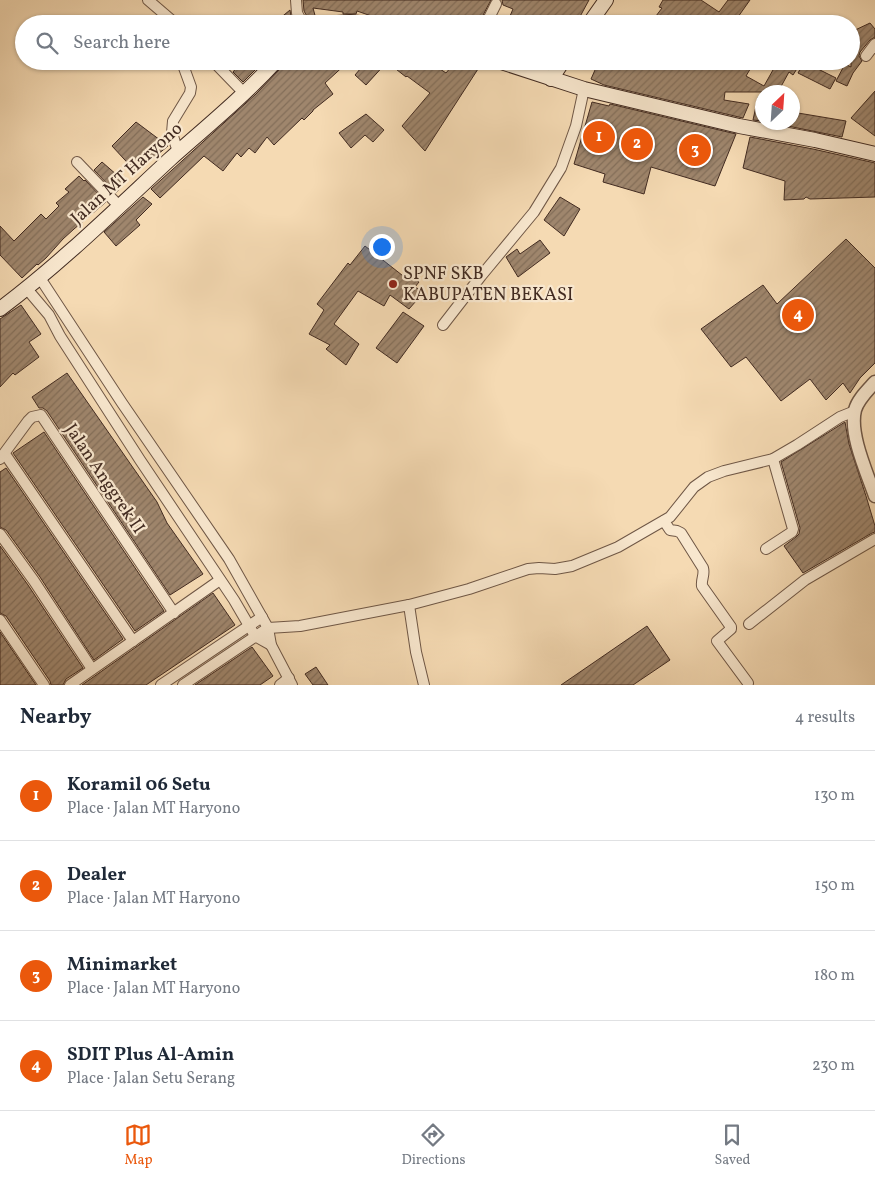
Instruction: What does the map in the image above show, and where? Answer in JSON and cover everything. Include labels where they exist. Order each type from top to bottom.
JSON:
[{"type":"main road","points":[[595,15],[606,0]]},
{"type":"main road","name":"Jalan MT Haryono","points":[[0,309],[40,278],[120,207],[267,70]]},
{"type":"main road","points":[[524,70],[584,90],[739,126],[816,140],[875,154]]},
{"type":"main road","points":[[551,79],[557,70]]},
{"type":"street","points":[[148,0],[166,15]]},
{"type":"street","points":[[296,0],[295,3],[299,15]]},
{"type":"street","points":[[490,15],[496,4]]},
{"type":"street","points":[[866,56],[875,44]]},
{"type":"street","points":[[178,152],[172,133],[173,121],[190,93],[191,87],[186,70]]},
{"type":"street","points":[[222,70],[244,93]]},
{"type":"street","points":[[443,325],[534,212],[562,168],[576,126],[584,90]]},
{"type":"street","points":[[77,162],[120,207]]},
{"type":"street","points":[[40,278],[122,403],[229,559],[268,628],[271,645],[290,682],[280,685]]},
{"type":"street","points":[[27,288],[49,315],[60,336],[140,460],[234,600],[248,626],[255,636],[271,645]]},
{"type":"street","points":[[875,382],[862,396],[855,410],[854,427],[875,496]]},
{"type":"street","points":[[183,685],[268,628],[300,626],[409,604],[469,589],[528,569],[555,569],[572,566],[618,547],[664,521],[675,512],[694,487],[708,478],[724,471],[773,459],[840,417],[855,410]]},
{"type":"street","name":"Jalan Anggrek II","points":[[2,456],[32,417],[39,415],[44,418],[174,613]]},
{"type":"street","points":[[2,456],[133,641]]},
{"type":"street","points":[[766,549],[793,529],[773,459]]},
{"type":"street","points":[[664,521],[670,530],[681,533],[703,568],[702,586],[731,627],[717,640],[748,683]]},
{"type":"street","points":[[0,534],[34,581],[92,669]]},
{"type":"street","points":[[749,624],[805,580],[875,539]]},
{"type":"street","points":[[70,685],[220,580]]},
{"type":"street","points":[[409,604],[416,652],[424,685]]},
{"type":"street","points":[[161,685],[262,618]]},
{"type":"street","points":[[0,620],[44,685]]},
{"type":"building","points":[[303,0],[491,0],[483,15],[368,15],[357,11],[356,14],[343,14],[343,12],[313,8],[315,15],[306,15]]},
{"type":"building","points":[[502,0],[589,0],[581,15],[510,15],[513,9],[503,5]]},
{"type":"building","points":[[663,0],[701,0],[719,12],[728,0],[750,0],[739,15],[657,15],[662,8],[659,7]]},
{"type":"building","points":[[290,10],[291,15],[284,15]]},
{"type":"building","points":[[870,23],[875,29],[875,37],[860,52],[860,28]]},
{"type":"building","points":[[235,70],[255,70],[243,82],[233,72]]},
{"type":"building","points":[[279,70],[339,70],[325,83],[333,94],[304,120],[302,118],[274,145],[267,137],[255,153],[249,148],[241,157],[237,153],[223,171],[204,156],[160,198],[151,189],[256,94]]},
{"type":"building","points":[[359,70],[380,70],[366,85],[355,75]]},
{"type":"building","points":[[397,70],[442,70],[446,73],[448,70],[477,70],[425,151],[402,126],[430,93]]},
{"type":"building","points":[[595,70],[750,70],[746,76],[762,85],[755,85],[755,92],[725,92],[724,100],[749,104],[743,118],[604,85],[591,79]]},
{"type":"building","points":[[773,70],[796,70],[793,75],[789,72],[782,85],[765,85]]},
{"type":"building","points":[[800,70],[820,70],[836,78],[830,89],[798,73]]},
{"type":"building","points":[[842,70],[855,70],[847,86],[836,81]]},
{"type":"building","points":[[875,91],[875,136],[851,118]]},
{"type":"building","points":[[592,102],[609,106],[610,104],[736,134],[715,186],[651,167],[644,194],[603,182],[605,174],[574,164]]},
{"type":"building","points":[[800,113],[846,121],[842,137],[800,128]]},
{"type":"building","points":[[366,114],[384,130],[373,142],[365,135],[351,148],[339,133]]},
{"type":"building","points":[[136,122],[168,146],[136,172],[112,146]]},
{"type":"building","points":[[750,137],[875,163],[875,197],[810,199],[806,197],[804,199],[784,200],[785,181],[743,168]]},
{"type":"building","points":[[102,162],[125,182],[116,193],[94,170]]},
{"type":"building","points":[[79,176],[106,202],[22,278],[0,255],[0,226],[14,241],[41,214],[46,219],[59,206],[56,203],[69,192],[65,189]]},
{"type":"building","points":[[143,197],[152,204],[136,220],[140,225],[116,246],[104,232]]},
{"type":"building","points":[[560,197],[580,209],[564,236],[544,220]]},
{"type":"building","points":[[846,239],[875,268],[875,363],[860,378],[850,393],[843,383],[826,400],[810,379],[781,401],[746,357],[731,367],[701,329],[763,285],[777,304]]},
{"type":"building","points":[[540,240],[550,253],[518,277],[506,257],[517,249],[520,254]]},
{"type":"building","points":[[365,246],[407,279],[409,275],[419,282],[415,287],[424,292],[409,309],[390,295],[384,306],[358,291],[334,324],[359,344],[346,365],[326,349],[330,345],[309,334],[324,310],[317,304],[348,263],[350,265]]},
{"type":"building","points":[[21,305],[41,334],[29,342],[39,357],[15,375],[13,373],[0,387],[0,319]]},
{"type":"building","name":"SPNF SKB KABUPATEN BEKASI","points":[[403,312],[424,326],[397,363],[376,348]]},
{"type":"building","points":[[67,373],[157,502],[167,523],[203,574],[170,595],[47,411],[39,408],[32,397]]},
{"type":"building","points":[[845,422],[849,444],[875,526],[875,532],[803,573],[784,546],[799,534],[800,528],[781,462]]},
{"type":"building","points":[[44,432],[164,611],[135,631],[13,453]]},
{"type":"building","points":[[6,468],[123,639],[94,660],[40,577],[6,530],[0,527],[0,472]]},
{"type":"building","points":[[0,546],[83,668],[66,679],[63,685],[51,685],[6,616],[0,613]]},
{"type":"building","points":[[213,593],[235,625],[146,685],[82,685]]},
{"type":"building","points":[[647,626],[670,660],[633,685],[561,685]]},
{"type":"building","points":[[0,632],[36,685],[0,685]]},
{"type":"building","points":[[252,647],[273,676],[260,685],[195,685]]},
{"type":"building","points":[[316,667],[328,685],[313,685],[305,674]]},
{"type":"place","name":"Koramil 06 Setu","points":[[599,137]]},
{"type":"place","name":"Dealer","points":[[637,144]]},
{"type":"place","name":"Minimarket","points":[[695,150]]},
{"type":"place","name":"SPNF SKB KABUPATEN BEKASI","points":[[393,284]]},
{"type":"place","name":"SDIT Plus Al-Amin","points":[[798,315]]}]
